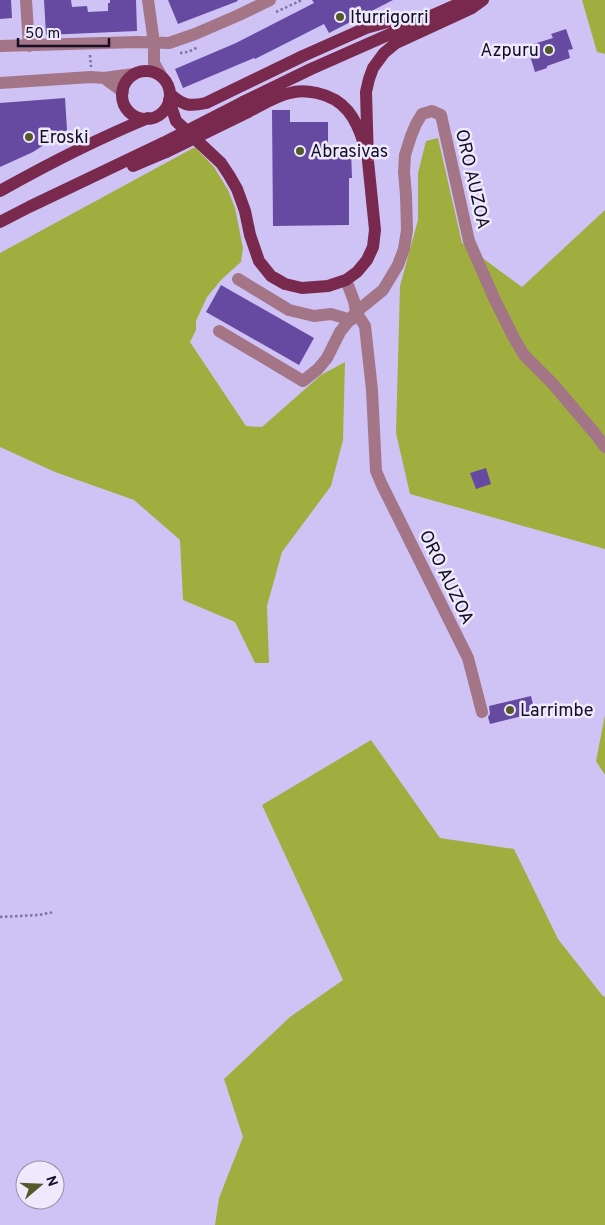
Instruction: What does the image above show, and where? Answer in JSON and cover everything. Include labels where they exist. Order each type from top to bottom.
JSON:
[{"type":"main road","points":[[0,222],[97,174],[164,148],[246,107],[311,69],[467,0]]},
{"type":"main road","points":[[176,121],[138,117],[131,113],[123,100],[122,92],[128,79],[145,69],[162,77],[167,84],[176,121],[221,163],[230,175],[245,211],[250,235],[259,260],[271,276],[285,284],[302,288],[328,286],[346,280],[357,272],[367,260],[373,247],[375,230],[368,161],[366,92],[371,74],[378,60],[396,43],[472,8],[483,0]]},
{"type":"main road","points":[[169,97],[182,104],[197,105],[206,103],[366,28],[398,19],[431,16]]},
{"type":"main road","points":[[246,107],[298,91],[310,91],[331,97],[347,109],[353,117],[359,129],[368,161]]},
{"type":"main road","points":[[0,191],[112,133],[161,113],[166,107],[169,97]]},
{"type":"main road","points":[[112,133],[128,109]]},
{"type":"street","points":[[26,0],[29,46]]},
{"type":"street","points":[[0,83],[91,77],[104,78],[145,69],[154,43],[148,0]]},
{"type":"street","points":[[0,46],[137,42],[169,43],[195,34],[270,0]]},
{"type":"street","points":[[104,78],[122,92]]},
{"type":"street","name":"ORO AUZOA","points":[[353,316],[383,290],[398,265],[404,249],[407,230],[405,155],[411,136],[422,114],[432,111],[440,114],[469,241],[494,298],[524,355],[559,392],[605,447]]},
{"type":"street","points":[[238,279],[289,310],[314,316],[331,314],[353,316]]},
{"type":"street","name":"ORO AUZOA","points":[[346,280],[354,301],[353,316]]},
{"type":"street","points":[[219,330],[303,381],[327,358],[340,332],[353,316]]},
{"type":"street","name":"ORO AUZOA","points":[[353,316],[365,326],[372,390],[376,471],[468,658],[482,712]]},
{"type":"path","points":[[0,917],[39,915],[54,912]]},
{"type":"green space","points":[[582,0],[605,0],[605,54],[597,52]]},
{"type":"green space","points":[[438,138],[462,243],[522,287],[605,210],[605,549],[410,494],[396,433],[400,286],[418,220],[418,173],[426,141]]},
{"type":"green space","points":[[195,147],[214,167],[228,190],[235,208],[243,248],[241,262],[222,279],[207,297],[196,321],[196,330],[190,342],[246,426],[262,427],[321,375],[345,362],[343,440],[331,486],[282,552],[267,606],[269,663],[255,663],[235,622],[183,600],[180,540],[134,500],[55,472],[0,447],[0,253]]},
{"type":"green space","points":[[605,715],[605,775],[596,761]]},
{"type":"green space","points":[[371,740],[440,838],[514,849],[558,939],[605,997],[605,1225],[215,1225],[219,1198],[243,1137],[224,1079],[290,1017],[343,980],[262,805]]},
{"type":"building","points":[[0,0],[11,0],[12,18],[0,19]]},
{"type":"building","points":[[44,0],[71,0],[72,7],[87,6],[88,12],[108,11],[110,0],[136,0],[137,31],[46,35]]},
{"type":"building","points":[[168,0],[237,0],[238,1],[178,24]]},
{"type":"building","points":[[312,0],[393,0],[329,33],[324,24],[255,59],[183,88],[175,69],[236,43],[314,3]]},
{"type":"building","name":"Azpuru","points":[[566,29],[573,49],[568,50],[570,58],[535,72],[527,46],[553,38],[551,34]]},
{"type":"building","name":"Eroski","points":[[65,98],[67,130],[33,152],[0,167],[0,103]]},
{"type":"building","name":"Abrasivas","points":[[272,110],[290,110],[290,122],[328,122],[328,150],[351,150],[352,178],[349,178],[349,225],[273,226]]},
{"type":"building","points":[[221,285],[314,338],[299,365],[206,312]]},
{"type":"building","points":[[486,468],[491,484],[476,489],[470,473]]},
{"type":"building","name":"Larrimbe","points":[[531,696],[535,713],[490,724],[488,717],[490,714],[489,706]]},
{"type":"place","name":"Iturrigorri","points":[[340,17]]},
{"type":"place","name":"Azpuru","points":[[549,50]]},
{"type":"place","name":"Eroski","points":[[29,137]]},
{"type":"place","name":"Abrasivas","points":[[300,151]]},
{"type":"place","name":"Larrimbe","points":[[510,710]]}]
